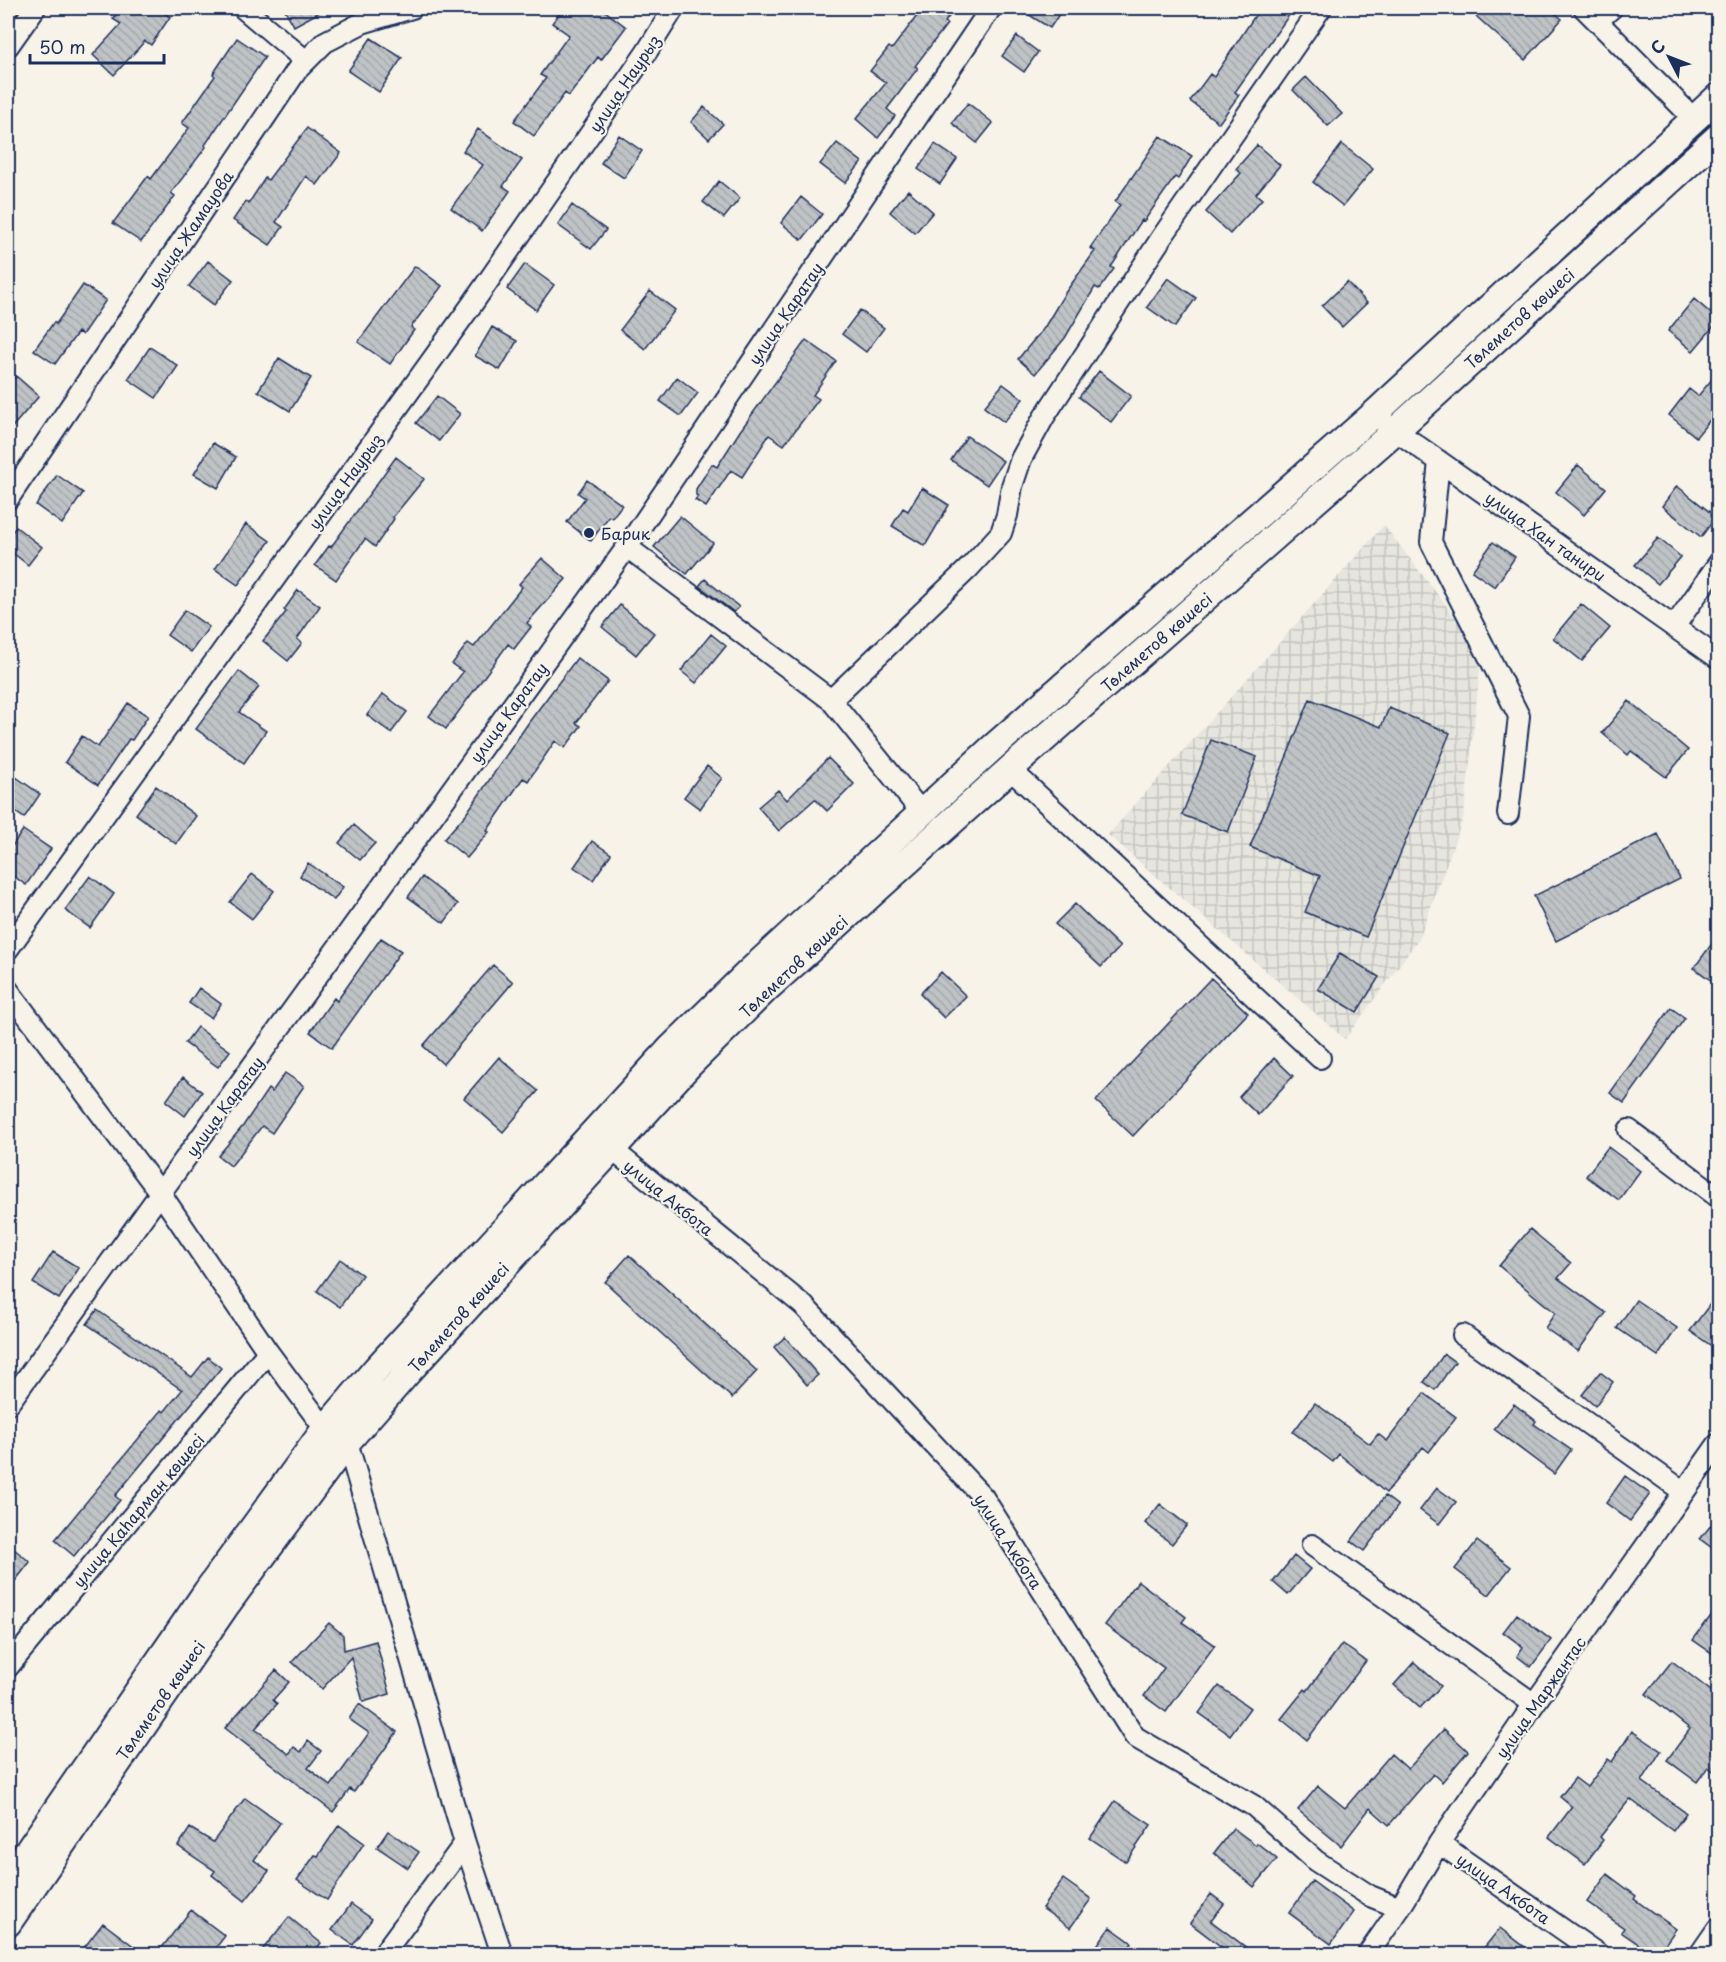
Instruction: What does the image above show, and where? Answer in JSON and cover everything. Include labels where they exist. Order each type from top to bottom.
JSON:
[{"type":"main road","name":"Төлеметов көшесі","points":[[8,1880],[207,1591],[325,1430],[376,1370],[671,1048],[748,973],[991,749],[1372,414],[1719,97]]},
{"type":"main road","name":"Төлеметов көшесі","points":[[8,1923],[227,1604],[347,1442],[689,1065],[766,989],[1010,769],[1395,430],[1719,137]]},
{"type":"street","points":[[8,46],[35,8]]},
{"type":"street","points":[[243,8],[306,61]]},
{"type":"street","name":"улица Жамауова","points":[[8,499],[297,70],[325,42],[362,23],[412,8]]},
{"type":"street","name":"улица Наурыз","points":[[8,949],[473,303],[674,8]]},
{"type":"street","name":"улица Каратау","points":[[8,1404],[627,547],[991,8]]},
{"type":"street","points":[[831,700],[969,568],[1001,533],[1021,459],[1044,417],[1162,237],[1321,8]]},
{"type":"street","points":[[1598,12],[1694,119]]},
{"type":"street","name":"улица Хан танири","points":[[1372,414],[1719,658]]},
{"type":"street","points":[[1439,461],[1431,542],[1519,716],[1508,814]]},
{"type":"street","points":[[627,547],[831,700],[922,813]]},
{"type":"street","points":[[1674,627],[1719,564]]},
{"type":"street","points":[[1010,769],[1320,1058]]},
{"type":"street","points":[[8,990],[161,1194],[268,1352],[325,1430]]},
{"type":"street","points":[[1629,1130],[1719,1197]]},
{"type":"street","name":"улица Акбота","points":[[591,1133],[804,1306],[983,1497],[1135,1737],[1254,1806],[1316,1861],[1371,1896],[1400,1908]]},
{"type":"street","points":[[1463,1335],[1684,1492]]},
{"type":"street","name":"улица Каһарман көшесі","points":[[8,1667],[268,1352]]},
{"type":"street","points":[[347,1442],[465,1843],[502,1954]]},
{"type":"street","name":"улица Маржантас","points":[[1368,1954],[1400,1908],[1439,1843],[1534,1704],[1719,1444]]},
{"type":"street","points":[[1312,1545],[1534,1704]]},
{"type":"street","points":[[383,1954],[465,1843]]},
{"type":"street","name":"улица Акбота","points":[[1439,1843],[1598,1954]]},
{"type":"street","points":[[1700,1954],[1719,1928]]},
{"type":"shaded area","points":[[1384,525],[1482,652],[1464,816],[1420,937],[1345,1039],[1108,835]]},
{"type":"building","points":[[121,8],[156,8],[170,17],[151,45],[145,41],[114,75],[93,55],[121,24],[113,19]]},
{"type":"building","points":[[284,8],[327,8],[294,26]]},
{"type":"building","points":[[564,8],[601,8],[626,27],[601,60],[598,57],[569,96],[565,93],[534,136],[514,121],[546,78],[540,75],[569,35],[552,23]]},
{"type":"building","points":[[923,8],[955,8],[945,22],[947,24],[915,66],[918,68],[887,109],[895,116],[878,138],[856,119],[886,83],[870,71],[889,47],[892,49]]},
{"type":"building","points":[[1018,8],[1063,8],[1050,28]]},
{"type":"building","points":[[1260,8],[1294,8],[1235,92],[1239,95],[1219,123],[1190,101],[1210,74],[1214,77]]},
{"type":"building","points":[[1467,8],[1549,8],[1562,19],[1525,60]]},
{"type":"building","points":[[1017,36],[1038,52],[1024,72],[1002,56]]},
{"type":"building","points":[[237,38],[265,57],[205,145],[206,147],[171,193],[175,196],[141,242],[113,223],[148,176],[151,179],[189,128],[182,123],[215,76],[213,74]]},
{"type":"building","points":[[371,38],[402,58],[379,92],[348,71]]},
{"type":"building","points":[[1306,77],[1342,114],[1328,126],[1293,90]]},
{"type":"building","points":[[968,103],[993,123],[977,143],[952,123]]},
{"type":"building","points":[[704,107],[723,124],[709,139],[691,122]]},
{"type":"building","points":[[307,128],[341,153],[317,185],[306,176],[276,222],[283,227],[270,245],[233,220],[246,201],[249,203],[265,178],[268,180]]},
{"type":"building","points":[[478,129],[522,160],[503,186],[510,191],[482,231],[451,208],[483,165],[463,151]]},
{"type":"building","points":[[619,135],[642,151],[624,178],[601,163]]},
{"type":"building","points":[[1160,136],[1192,156],[1178,179],[1175,177],[1144,221],[1142,220],[1111,267],[1114,269],[1099,289],[1095,287],[1065,338],[1035,374],[1018,359],[1044,328],[1065,293],[1095,251],[1090,248],[1120,205],[1115,202]]},
{"type":"building","points":[[837,143],[862,162],[845,183],[820,164]]},
{"type":"building","points":[[935,144],[957,159],[940,184],[918,169]]},
{"type":"building","points":[[1342,144],[1373,169],[1343,206],[1313,182]]},
{"type":"building","points":[[1257,145],[1280,165],[1256,194],[1262,199],[1230,234],[1206,212],[1241,173],[1236,169]]},
{"type":"building","points":[[719,181],[740,198],[724,218],[703,202]]},
{"type":"building","points":[[908,190],[933,212],[915,233],[890,212]]},
{"type":"building","points":[[801,197],[822,214],[802,240],[781,223]]},
{"type":"building","points":[[572,205],[606,230],[591,249],[558,225]]},
{"type":"building","points":[[208,261],[233,280],[214,305],[189,286]]},
{"type":"building","points":[[525,264],[554,285],[536,310],[507,289]]},
{"type":"building","points":[[415,266],[442,286],[411,327],[414,330],[390,364],[358,342]]},
{"type":"building","points":[[1168,278],[1196,298],[1175,327],[1147,307]]},
{"type":"building","points":[[1347,282],[1367,303],[1342,327],[1322,306]]},
{"type":"building","points":[[83,285],[106,300],[82,335],[78,332],[55,364],[34,350],[54,322],[56,324]]},
{"type":"building","points":[[650,291],[675,310],[645,349],[620,330]]},
{"type":"building","points":[[1694,299],[1719,320],[1693,351],[1668,331]]},
{"type":"building","points":[[860,310],[884,328],[866,352],[842,334]]},
{"type":"building","points":[[492,327],[517,341],[500,370],[475,356]]},
{"type":"building","points":[[806,340],[836,361],[813,395],[819,399],[784,445],[769,435],[742,477],[731,470],[706,507],[695,500],[698,496],[696,489],[712,464],[717,467],[740,431]]},
{"type":"building","points":[[150,347],[178,366],[156,398],[128,379]]},
{"type":"building","points":[[279,358],[311,378],[290,411],[258,391]]},
{"type":"building","points":[[1099,371],[1131,396],[1111,422],[1079,397]]},
{"type":"building","points":[[1719,371],[1719,409],[1696,437],[1669,415],[1689,389],[1698,396]]},
{"type":"building","points":[[16,376],[39,396],[8,432],[8,386]]},
{"type":"building","points":[[677,377],[698,393],[681,416],[660,401]]},
{"type":"building","points":[[1003,384],[1023,399],[1004,422],[984,407]]},
{"type":"building","points":[[437,396],[460,414],[439,441],[416,423]]},
{"type":"building","points":[[967,436],[1003,461],[987,485],[951,460]]},
{"type":"building","points":[[213,443],[236,457],[218,488],[194,474]]},
{"type":"building","points":[[396,457],[424,479],[393,517],[394,519],[375,547],[365,539],[336,580],[315,565],[329,546],[331,547]]},
{"type":"building","points":[[1578,465],[1606,488],[1584,515],[1556,492]]},
{"type":"building","points":[[57,475],[83,493],[62,524],[36,505]]},
{"type":"building","points":[[587,480],[622,505],[612,518],[609,516],[591,541],[567,522],[585,498],[578,493]]},
{"type":"building","points":[[1677,486],[1716,517],[1701,537],[1662,506]]},
{"type":"building","points":[[922,488],[949,505],[925,546],[892,526],[903,508],[908,511]]},
{"type":"building","points":[[680,516],[713,543],[687,574],[654,547]]},
{"type":"building","points":[[246,524],[270,541],[238,585],[215,569]]},
{"type":"building","points":[[16,527],[42,547],[28,565],[8,549],[8,537]]},
{"type":"building","points":[[1658,538],[1681,557],[1658,584],[1635,565]]},
{"type":"building","points":[[1493,542],[1515,557],[1495,587],[1472,571]]},
{"type":"building","points":[[542,558],[566,579],[527,623],[531,627],[514,649],[508,644],[446,729],[429,716],[463,672],[452,664],[468,643],[474,647],[522,587],[519,584]]},
{"type":"building","points":[[705,579],[739,607],[734,612],[699,586]]},
{"type":"building","points":[[298,590],[320,606],[297,639],[302,643],[288,661],[263,641],[286,612],[284,610]]},
{"type":"building","points":[[1581,604],[1610,628],[1582,661],[1553,638]]},
{"type":"building","points":[[620,605],[654,633],[636,655],[602,627]]},
{"type":"building","points":[[185,610],[209,627],[191,652],[167,635]]},
{"type":"building","points":[[711,634],[726,646],[696,683],[681,671]]},
{"type":"building","points":[[577,658],[608,681],[576,723],[581,726],[565,748],[555,741],[528,781],[523,778],[487,831],[489,832],[467,858],[444,839],[466,814],[529,722]]},
{"type":"building","points":[[239,671],[259,687],[239,712],[266,731],[244,763],[196,729]]},
{"type":"building","points":[[383,694],[407,712],[391,733],[367,715]]},
{"type":"building","points":[[1310,699],[1381,727],[1389,708],[1450,733],[1366,937],[1305,912],[1320,876],[1250,847]]},
{"type":"building","points":[[1629,701],[1688,750],[1666,777],[1631,751],[1628,755],[1602,733]]},
{"type":"building","points":[[128,703],[148,716],[132,740],[129,739],[98,785],[65,762],[82,736],[98,747]]},
{"type":"building","points":[[1211,740],[1257,757],[1228,832],[1182,815]]},
{"type":"building","points":[[828,758],[854,784],[827,811],[815,799],[779,831],[758,807],[778,790],[787,800]]},
{"type":"building","points":[[707,766],[722,778],[700,809],[684,797]]},
{"type":"building","points":[[16,777],[40,794],[24,818],[8,807],[8,790]]},
{"type":"building","points":[[156,786],[196,816],[176,844],[136,814]]},
{"type":"building","points":[[354,825],[375,843],[360,860],[339,843]]},
{"type":"building","points":[[23,830],[51,849],[26,885],[8,872],[8,852]]},
{"type":"building","points":[[1658,834],[1680,879],[1556,941],[1534,896]]},
{"type":"building","points":[[592,841],[611,854],[593,880],[574,867]]},
{"type":"building","points":[[308,863],[343,887],[334,900],[300,876]]},
{"type":"building","points":[[252,874],[274,891],[252,919],[230,902]]},
{"type":"building","points":[[90,876],[114,894],[90,928],[65,910]]},
{"type":"building","points":[[422,877],[458,904],[444,923],[408,897]]},
{"type":"building","points":[[1075,904],[1120,947],[1101,967],[1055,924]]},
{"type":"building","points":[[1719,934],[1719,986],[1694,968]]},
{"type":"building","points":[[381,938],[401,951],[332,1048],[310,1032],[334,998],[337,1001]]},
{"type":"building","points":[[1340,953],[1379,977],[1357,1012],[1318,989]]},
{"type":"building","points":[[493,965],[513,982],[443,1064],[423,1046]]},
{"type":"building","points":[[941,972],[966,996],[944,1018],[920,994]]},
{"type":"building","points":[[1211,978],[1248,1013],[1133,1136],[1096,1101]]},
{"type":"building","points":[[199,988],[221,1004],[211,1018],[189,1003]]},
{"type":"building","points":[[1671,1008],[1685,1018],[1624,1103],[1610,1093]]},
{"type":"building","points":[[197,1027],[230,1051],[218,1067],[185,1043]]},
{"type":"building","points":[[499,1057],[538,1091],[503,1132],[464,1098]]},
{"type":"building","points":[[1274,1058],[1293,1076],[1258,1115],[1239,1097]]},
{"type":"building","points":[[285,1073],[304,1086],[272,1133],[262,1126],[231,1166],[218,1156],[243,1126],[268,1089],[272,1092]]},
{"type":"building","points":[[183,1077],[202,1092],[185,1116],[166,1101]]},
{"type":"building","points":[[1608,1147],[1640,1171],[1619,1200],[1586,1176]]},
{"type":"building","points":[[1530,1229],[1571,1263],[1558,1278],[1606,1313],[1578,1351],[1545,1328],[1555,1313],[1499,1266]]},
{"type":"building","points":[[53,1252],[79,1268],[59,1299],[33,1283]]},
{"type":"building","points":[[629,1255],[757,1371],[732,1398],[605,1282]]},
{"type":"building","points":[[340,1259],[362,1275],[340,1307],[317,1291]]},
{"type":"building","points":[[1719,1292],[1719,1351],[1690,1331]]},
{"type":"building","points":[[1636,1300],[1677,1328],[1658,1356],[1617,1328]]},
{"type":"building","points":[[97,1310],[192,1377],[208,1357],[221,1368],[115,1496],[120,1500],[74,1556],[55,1540],[162,1410],[164,1412],[182,1390],[87,1324]]},
{"type":"building","points":[[785,1337],[818,1375],[807,1385],[774,1347]]},
{"type":"building","points":[[1444,1354],[1455,1362],[1435,1390],[1424,1382]]},
{"type":"building","points":[[1600,1372],[1613,1382],[1595,1406],[1582,1395]]},
{"type":"building","points":[[1424,1393],[1456,1417],[1429,1452],[1423,1447],[1386,1493],[1339,1454],[1333,1462],[1293,1432],[1315,1403],[1370,1444],[1378,1434],[1387,1441]]},
{"type":"building","points":[[1514,1404],[1536,1421],[1534,1424],[1571,1450],[1554,1474],[1494,1429]]},
{"type":"building","points":[[1625,1476],[1650,1494],[1630,1521],[1606,1503]]},
{"type":"building","points":[[1437,1488],[1456,1502],[1439,1524],[1420,1510]]},
{"type":"building","points":[[1385,1496],[1398,1506],[1364,1551],[1351,1541]]},
{"type":"building","points":[[1160,1504],[1187,1525],[1172,1544],[1145,1523]]},
{"type":"building","points":[[1719,1515],[1719,1553],[1700,1539]]},
{"type":"building","points":[[1477,1541],[1511,1567],[1489,1595],[1455,1569]]},
{"type":"building","points":[[8,1544],[30,1562],[8,1590]]},
{"type":"building","points":[[1294,1556],[1310,1569],[1288,1595],[1273,1582]]},
{"type":"building","points":[[1138,1581],[1186,1617],[1182,1622],[1215,1645],[1166,1712],[1144,1696],[1164,1668],[1105,1625]]},
{"type":"building","points":[[1719,1605],[1719,1658],[1693,1640]]},
{"type":"building","points":[[1517,1614],[1551,1640],[1531,1667],[1517,1656],[1523,1647],[1503,1632]]},
{"type":"building","points":[[329,1623],[343,1635],[344,1650],[376,1641],[390,1694],[363,1702],[351,1657],[322,1689],[292,1662]]},
{"type":"building","points":[[1342,1644],[1366,1661],[1307,1740],[1281,1719],[1305,1689],[1307,1691]]},
{"type":"building","points":[[1672,1661],[1719,1697],[1719,1775],[1708,1767],[1697,1782],[1667,1760],[1690,1729],[1646,1694]]},
{"type":"building","points":[[1414,1662],[1441,1686],[1420,1708],[1394,1685]]},
{"type":"building","points":[[276,1670],[289,1682],[273,1700],[277,1704],[255,1729],[289,1754],[294,1747],[301,1752],[308,1741],[321,1751],[308,1768],[331,1786],[369,1733],[349,1719],[359,1704],[397,1732],[354,1792],[350,1789],[333,1812],[225,1728]]},
{"type":"building","points":[[1219,1686],[1250,1708],[1230,1735],[1199,1713]]},
{"type":"building","points":[[1444,1729],[1468,1751],[1442,1782],[1433,1774],[1389,1825],[1370,1808],[1341,1846],[1298,1810],[1318,1786],[1345,1808],[1391,1754],[1408,1769]]},
{"type":"building","points":[[1632,1731],[1661,1751],[1642,1781],[1686,1813],[1673,1831],[1630,1799],[1600,1837],[1603,1840],[1585,1864],[1549,1837],[1572,1807],[1560,1797],[1575,1778],[1587,1787],[1608,1759],[1612,1762]]},
{"type":"building","points":[[245,1798],[280,1823],[254,1860],[269,1871],[245,1901],[212,1875],[215,1871],[178,1846],[190,1828],[213,1842]]},
{"type":"building","points":[[1115,1801],[1151,1825],[1126,1862],[1090,1838]]},
{"type":"building","points":[[339,1825],[364,1843],[327,1900],[297,1880],[315,1855],[318,1856]]},
{"type":"building","points":[[1233,1828],[1277,1859],[1254,1887],[1214,1853]]},
{"type":"building","points":[[388,1831],[419,1852],[408,1868],[377,1847]]},
{"type":"building","points":[[1607,1874],[1636,1896],[1634,1899],[1676,1929],[1658,1954],[1653,1954],[1621,1932],[1624,1928],[1587,1902]]},
{"type":"building","points":[[1063,1879],[1091,1899],[1070,1928],[1042,1908]]},
{"type":"building","points":[[1312,1881],[1354,1912],[1331,1944],[1289,1913]]},
{"type":"building","points":[[1211,1894],[1224,1904],[1211,1921],[1255,1954],[1231,1954],[1190,1923]]},
{"type":"building","points":[[351,1904],[372,1919],[353,1945],[332,1930]]},
{"type":"building","points":[[191,1910],[225,1936],[211,1954],[157,1954]]},
{"type":"building","points":[[289,1917],[321,1943],[312,1954],[259,1954]]},
{"type":"building","points":[[103,1923],[144,1954],[90,1954],[83,1949]]},
{"type":"building","points":[[1110,1927],[1132,1943],[1124,1954],[1091,1954]]},
{"type":"building","points":[[1500,1928],[1534,1954],[1479,1954]]},
{"type":"place","name":"Барик","points":[[589,533]]}]
